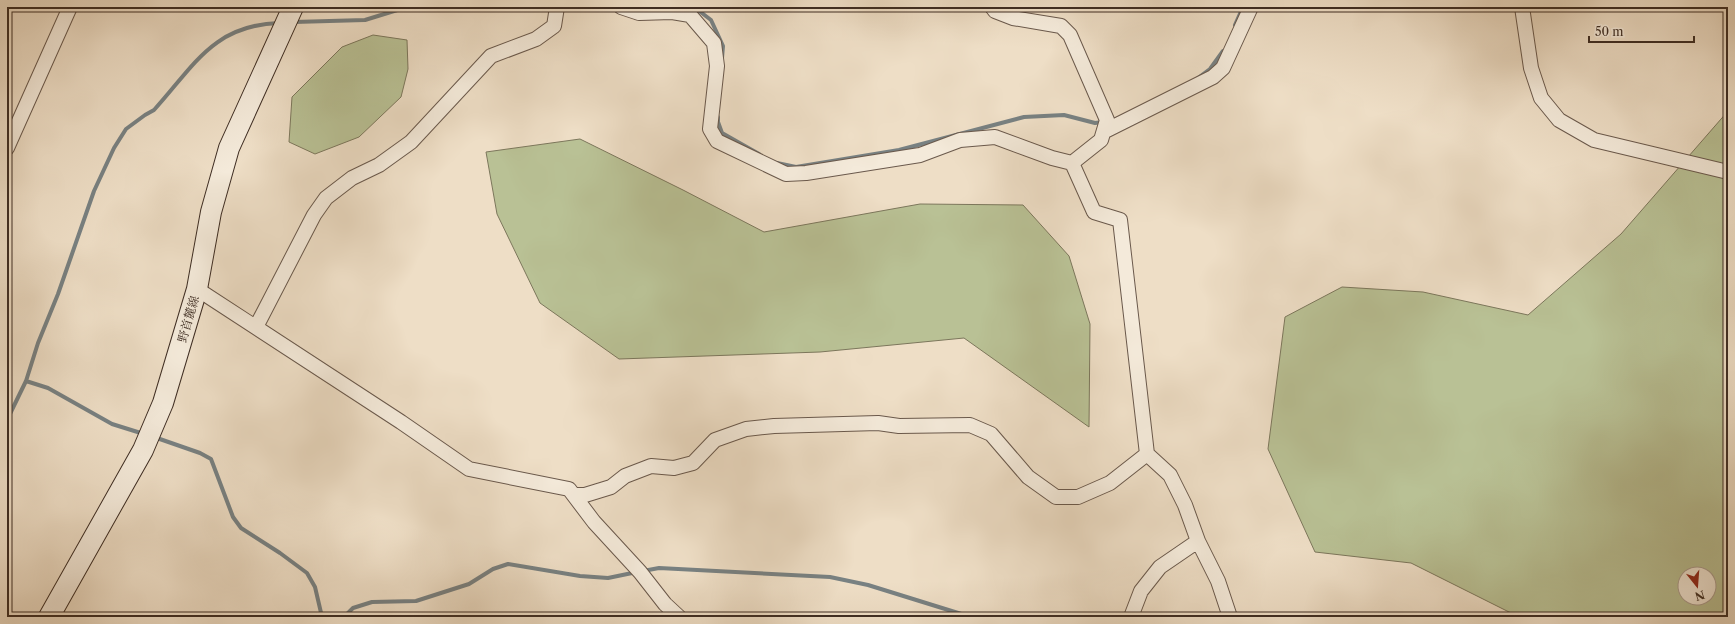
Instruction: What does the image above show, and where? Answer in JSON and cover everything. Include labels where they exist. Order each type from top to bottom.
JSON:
[{"type":"main road","name":"野首麓線","points":[[49,617],[143,450],[163,403],[197,289],[210,212],[229,148],[293,7]]},
{"type":"street","points":[[7,148],[70,7]]},
{"type":"street","points":[[256,327],[314,216],[326,198],[352,178],[379,165],[411,142],[491,56],[536,39],[554,26],[557,7]]},
{"type":"street","points":[[621,7],[639,13],[672,12],[690,15],[714,43],[717,66],[710,129],[717,141],[786,174],[806,173],[920,155],[960,140],[994,137],[1052,158],[1072,163]]},
{"type":"street","points":[[992,7],[996,11],[1013,18],[1061,26],[1070,36],[1107,120],[1105,131],[1101,140],[1072,163]]},
{"type":"street","points":[[1105,131],[1214,77],[1223,68],[1251,7]]},
{"type":"street","points":[[1522,7],[1531,68],[1541,98],[1559,120],[1594,140],[1728,172]]},
{"type":"street","points":[[1072,163],[1094,212],[1120,220],[1147,454],[1170,475],[1185,505],[1198,541],[1218,581],[1230,617]]},
{"type":"street","points":[[197,289],[469,469],[569,489],[594,522],[640,572],[665,604],[678,617]]},
{"type":"street","points":[[575,495],[585,495],[611,487],[625,476],[651,466],[674,468],[693,463],[715,440],[746,429],[774,426],[878,423],[899,426],[970,426],[991,434],[1028,477],[1056,497],[1078,496],[1110,482],[1147,454]]},
{"type":"street","points":[[1131,617],[1141,591],[1160,567],[1198,541]]},
{"type":"green space","points":[[373,35],[407,40],[408,69],[401,97],[359,137],[315,154],[289,142],[292,97],[342,47]]},
{"type":"green space","points":[[1728,111],[1728,617],[1519,617],[1411,563],[1315,552],[1268,449],[1285,317],[1342,287],[1423,292],[1528,315],[1621,234]]},
{"type":"green space","points":[[580,139],[764,232],[920,204],[1023,205],[1069,256],[1090,324],[1089,427],[964,338],[820,352],[619,359],[540,303],[497,214],[486,152]]},
{"type":"waterway","points":[[294,22],[365,20],[407,7]]},
{"type":"waterway","points":[[694,7],[711,20],[723,46],[722,58]]},
{"type":"waterway","points":[[1235,25],[1243,7]]},
{"type":"waterway","points":[[7,420],[26,381],[38,343],[58,294],[94,191],[114,148],[126,129],[154,110],[194,64],[221,40],[237,31],[256,26],[279,23]]},
{"type":"waterway","points":[[1198,78],[1210,69],[1223,51]]},
{"type":"waterway","points":[[777,163],[796,167],[899,150],[1024,117],[1064,115],[1095,123],[1103,122]]},
{"type":"waterway","points":[[718,117],[718,122],[722,133],[759,154]]},
{"type":"waterway","points":[[26,381],[48,388],[112,424],[144,434]]},
{"type":"waterway","points":[[154,437],[200,453],[211,459],[233,517],[241,528],[280,553],[307,573],[315,587],[322,617]]},
{"type":"waterway","points":[[344,617],[353,608],[372,602],[416,601],[469,584],[493,569],[508,564],[580,576],[608,578],[637,572]]},
{"type":"waterway","points":[[643,571],[659,568],[830,577],[868,585],[971,617]]}]
